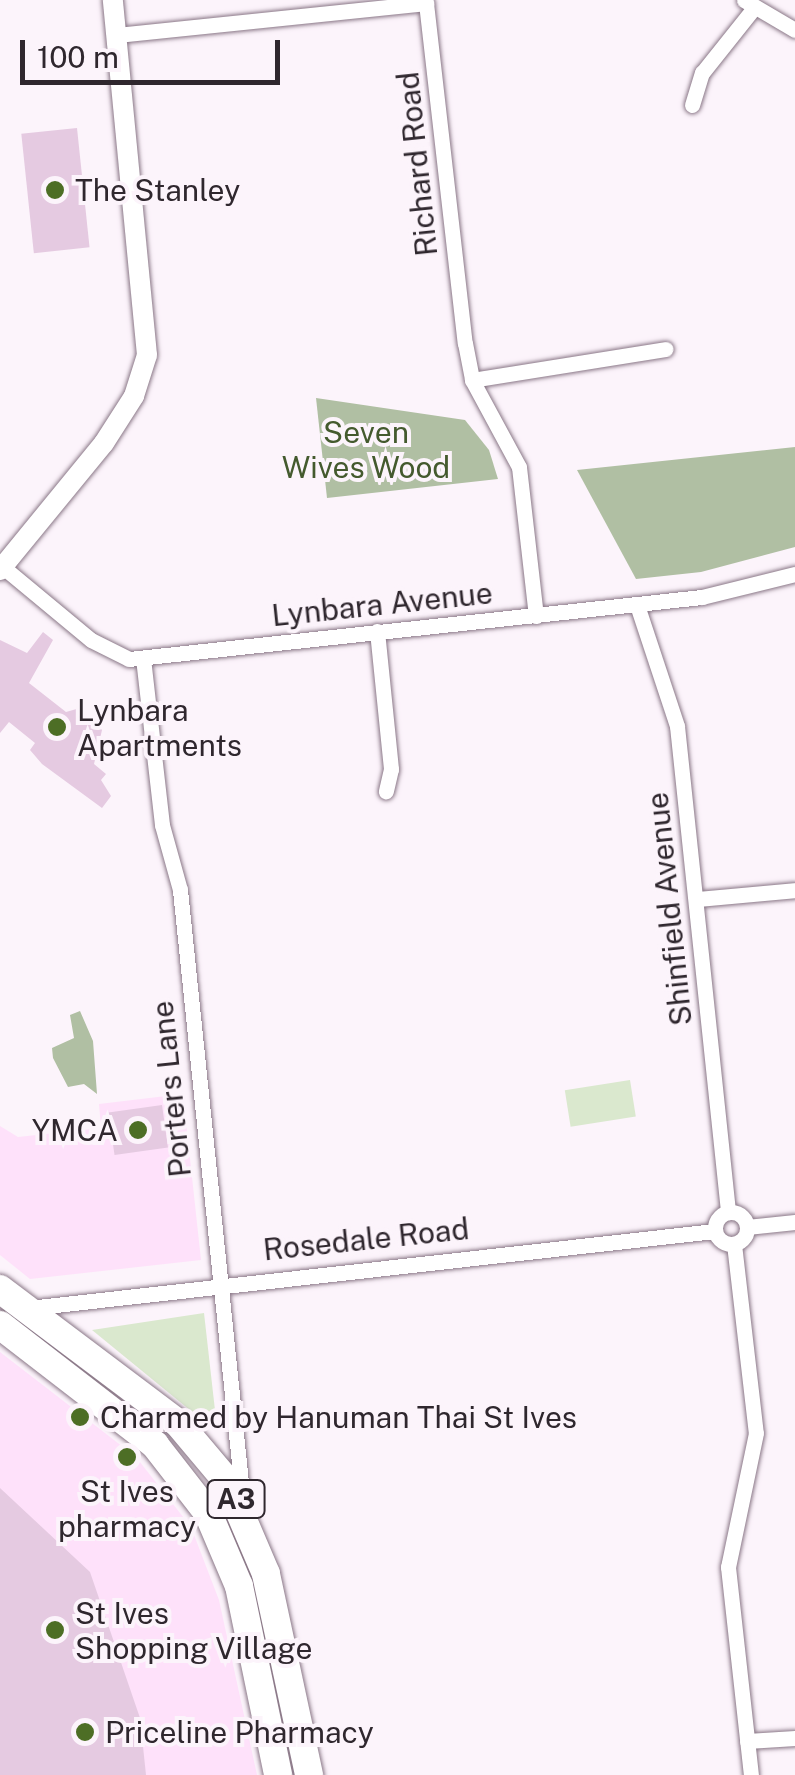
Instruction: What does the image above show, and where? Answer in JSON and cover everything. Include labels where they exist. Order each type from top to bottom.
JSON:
[{"type":"highway","name":"A3","points":[[0,1289],[12,1310],[178,1423],[226,1480],[245,1516],[266,1574],[309,1775]]},
{"type":"highway","name":"A3","points":[[0,1325],[154,1445],[208,1512],[239,1586],[278,1775]]},
{"type":"street","points":[[1,568],[121,417],[147,356],[114,0]]},
{"type":"street","name":"Richard Road","points":[[117,34],[426,3],[472,380],[519,467],[536,616]]},
{"type":"street","points":[[692,105],[702,74],[749,4],[795,30]]},
{"type":"street","points":[[472,380],[666,349]]},
{"type":"street","name":"Lynbara Avenue","points":[[1,568],[103,648],[143,658],[637,605],[795,574]]},
{"type":"street","name":"Shinfield Avenue","points":[[637,605],[677,726],[728,1212]]},
{"type":"street","points":[[377,632],[386,791]]},
{"type":"street","name":"Porters Lane","points":[[143,658],[162,824],[180,890],[245,1516]]},
{"type":"street","points":[[697,900],[795,890]]},
{"type":"street","points":[[734,1244],[714,1231],[728,1212],[746,1227],[795,1222]]},
{"type":"street","points":[[746,1227],[734,1244],[756,1433],[728,1567],[751,1775]]},
{"type":"street","name":"Rosedale Road","points":[[12,1310],[218,1282],[714,1231]]},
{"type":"street","points":[[748,1740],[795,1738]]},
{"type":"shaded area","points":[[183,1094],[201,1260],[30,1279],[0,1255],[0,1126],[18,1137],[101,1128],[99,1104]]},
{"type":"shaded area","points":[[0,1352],[136,1457],[191,1527],[219,1600],[257,1775],[0,1775]]},
{"type":"green space","name":"Seven Wives Wood","points":[[316,398],[465,420],[489,450],[498,479],[327,498]]},
{"type":"green space","points":[[795,447],[795,547],[701,572],[636,579],[577,470]]},
{"type":"green space","points":[[80,1011],[93,1041],[97,1094],[84,1084],[68,1087],[53,1058],[52,1048],[74,1038],[70,1015]]},
{"type":"green space","points":[[630,1080],[636,1117],[571,1127],[565,1090]]},
{"type":"green space","points":[[204,1313],[217,1428],[213,1429],[92,1330]]},
{"type":"building","name":"The Stanley","points":[[77,128],[90,247],[34,253],[21,134]]},
{"type":"building","name":"Lynbara Apartments","points":[[43,632],[53,640],[29,683],[66,712],[80,708],[102,730],[94,764],[106,774],[101,780],[111,796],[102,808],[42,764],[30,750],[35,743],[9,722],[0,733],[0,640],[27,653]]},
{"type":"building","name":"YMCA","points":[[162,1105],[168,1148],[115,1155],[109,1113]]},
{"type":"building","name":"St Ives Shopping Village","points":[[0,1488],[90,1572],[140,1718],[146,1775],[0,1775]]},
{"type":"place","name":"The Stanley","points":[[55,190]]},
{"type":"place","name":"Lynbara Apartments","points":[[57,727]]},
{"type":"place","name":"YMCA","points":[[138,1130]]},
{"type":"place","name":"Charmed by Hanuman Thai St Ives","points":[[80,1417]]},
{"type":"place","name":"St Ives pharmacy","points":[[127,1457]]},
{"type":"place","name":"St Ives Shopping Village","points":[[55,1630]]},
{"type":"place","name":"Priceline Pharmacy","points":[[85,1732]]}]
